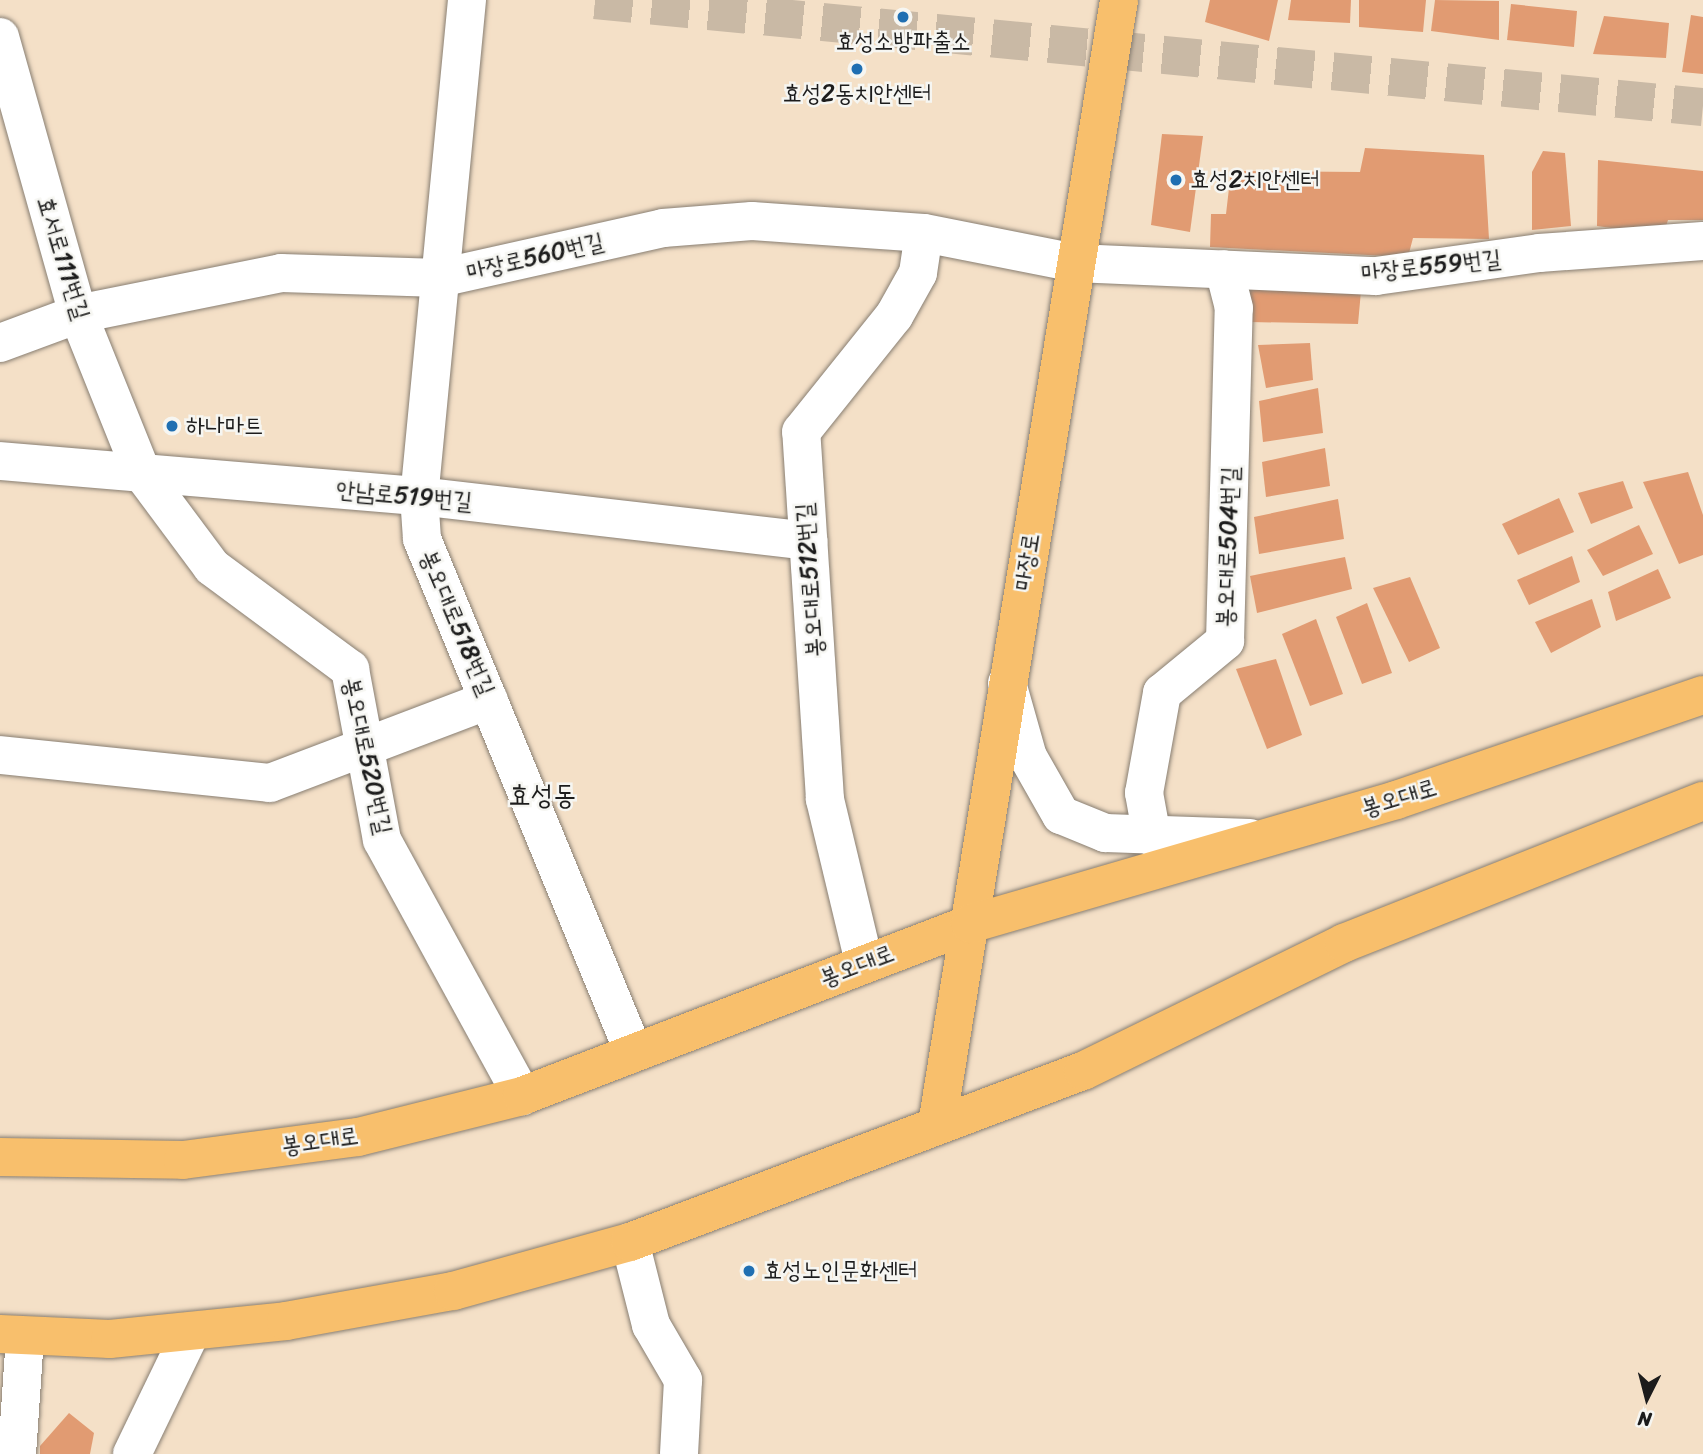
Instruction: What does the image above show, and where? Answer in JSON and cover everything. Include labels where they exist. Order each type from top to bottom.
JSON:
[{"type":"main road","name":"마장로","points":[[937,1125],[1119,0]]},
{"type":"main road","name":"봉오대로","points":[[0,1157],[183,1160],[358,1137],[522,1096],[970,923],[1396,800],[1703,695]]},
{"type":"main road","points":[[13,1335],[110,1339],[191,1332],[453,1292],[630,1242],[1083,1070],[1344,943],[1703,801]]},
{"type":"street","name":"봉오대로518번길","points":[[467,0],[419,496],[422,540],[634,1053]]},
{"type":"street","name":"효서로111번길","points":[[0,37],[78,314],[142,473]]},
{"type":"street","name":"마장로560번길","points":[[0,343],[78,314],[281,273],[440,278],[663,228],[752,221],[923,233],[1075,263]]},
{"type":"street","name":"봉오대로512번길","points":[[864,962],[825,799],[801,432],[894,316],[918,273],[923,233]]},
{"type":"street","name":"마장로559번길","points":[[1075,263],[1376,276],[1539,253],[1703,241]]},
{"type":"street","name":"봉오대로504번길","points":[[1152,837],[1144,793],[1162,693],[1225,641],[1234,308],[1224,269]]},
{"type":"street","name":"안남로519번길","points":[[0,461],[419,496],[808,541]]},
{"type":"street","name":"봉오대로520번길","points":[[142,473],[212,567],[350,669],[363,749],[383,840],[522,1096]]},
{"type":"street","points":[[1007,683],[1028,757],[1061,815],[1105,833],[1152,837],[1259,839]]},
{"type":"street","points":[[0,755],[270,783],[489,699]]},
{"type":"street","points":[[630,1242],[651,1325],[683,1380],[679,1454]]},
{"type":"street","points":[[132,1454],[191,1332]]},
{"type":"street","points":[[13,1335],[17,1454]]},
{"type":"building","points":[[1210,0],[1278,0],[1269,41],[1205,22]]},
{"type":"building","points":[[1291,0],[1351,0],[1350,23],[1288,20]]},
{"type":"building","points":[[1359,0],[1426,0],[1423,32],[1359,27]]},
{"type":"building","points":[[1435,0],[1499,1],[1499,40],[1431,31]]},
{"type":"building","points":[[1511,4],[1577,11],[1574,47],[1507,40]]},
{"type":"building","points":[[1691,15],[1703,17],[1703,74],[1682,72]]},
{"type":"building","points":[[1604,16],[1669,23],[1666,58],[1593,54]]},
{"type":"building","name":"효성2치안센터","points":[[1162,134],[1203,136],[1190,232],[1151,225]]},
{"type":"building","points":[[1365,148],[1484,155],[1489,239],[1413,238],[1408,257],[1210,247],[1211,214],[1226,214],[1231,171],[1360,172]]},
{"type":"building","points":[[1543,151],[1565,153],[1571,226],[1532,230],[1532,172]]},
{"type":"building","points":[[1598,160],[1703,171],[1703,220],[1668,220],[1663,235],[1597,226]]},
{"type":"building","points":[[1250,284],[1361,291],[1358,324],[1250,322]]},
{"type":"building","points":[[1310,343],[1313,380],[1266,388],[1258,345]]},
{"type":"building","points":[[1318,388],[1323,433],[1263,442],[1259,401]]},
{"type":"building","points":[[1325,448],[1330,486],[1266,497],[1262,462]]},
{"type":"building","points":[[1688,472],[1703,515],[1703,555],[1679,564],[1643,482]]},
{"type":"building","points":[[1623,481],[1633,508],[1591,524],[1578,493]]},
{"type":"building","points":[[1559,498],[1574,532],[1518,555],[1502,524]]},
{"type":"building","points":[[1338,499],[1344,539],[1259,554],[1254,517]]},
{"type":"building","points":[[1639,525],[1653,554],[1603,576],[1587,550]]},
{"type":"building","points":[[1572,556],[1580,582],[1529,605],[1517,580]]},
{"type":"building","points":[[1345,557],[1352,589],[1257,613],[1250,576]]},
{"type":"building","points":[[1658,569],[1671,598],[1616,621],[1608,592]]},
{"type":"building","points":[[1410,577],[1440,648],[1409,662],[1373,588]]},
{"type":"building","points":[[1592,599],[1601,627],[1551,653],[1535,622]]},
{"type":"building","points":[[1367,603],[1392,673],[1362,684],[1336,617]]},
{"type":"building","points":[[1316,619],[1343,694],[1310,706],[1282,634]]},
{"type":"building","points":[[1276,659],[1302,735],[1267,749],[1236,669]]},
{"type":"building","points":[[69,1413],[94,1433],[90,1454],[40,1454],[40,1446]]},
{"type":"tunnel","points":[[595,0],[1703,107]]},
{"type":"place","name":"효성소방파출소","points":[[903,17]]},
{"type":"place","name":"효성2동치안센터","points":[[857,69]]},
{"type":"place","name":"효성2치안센터","points":[[1176,180]]},
{"type":"place","name":"하나마트","points":[[172,426]]},
{"type":"place","name":"효성노인문화센터","points":[[749,1271]]},
{"type":"district","name":"효성동","points":[[542,795]]}]
